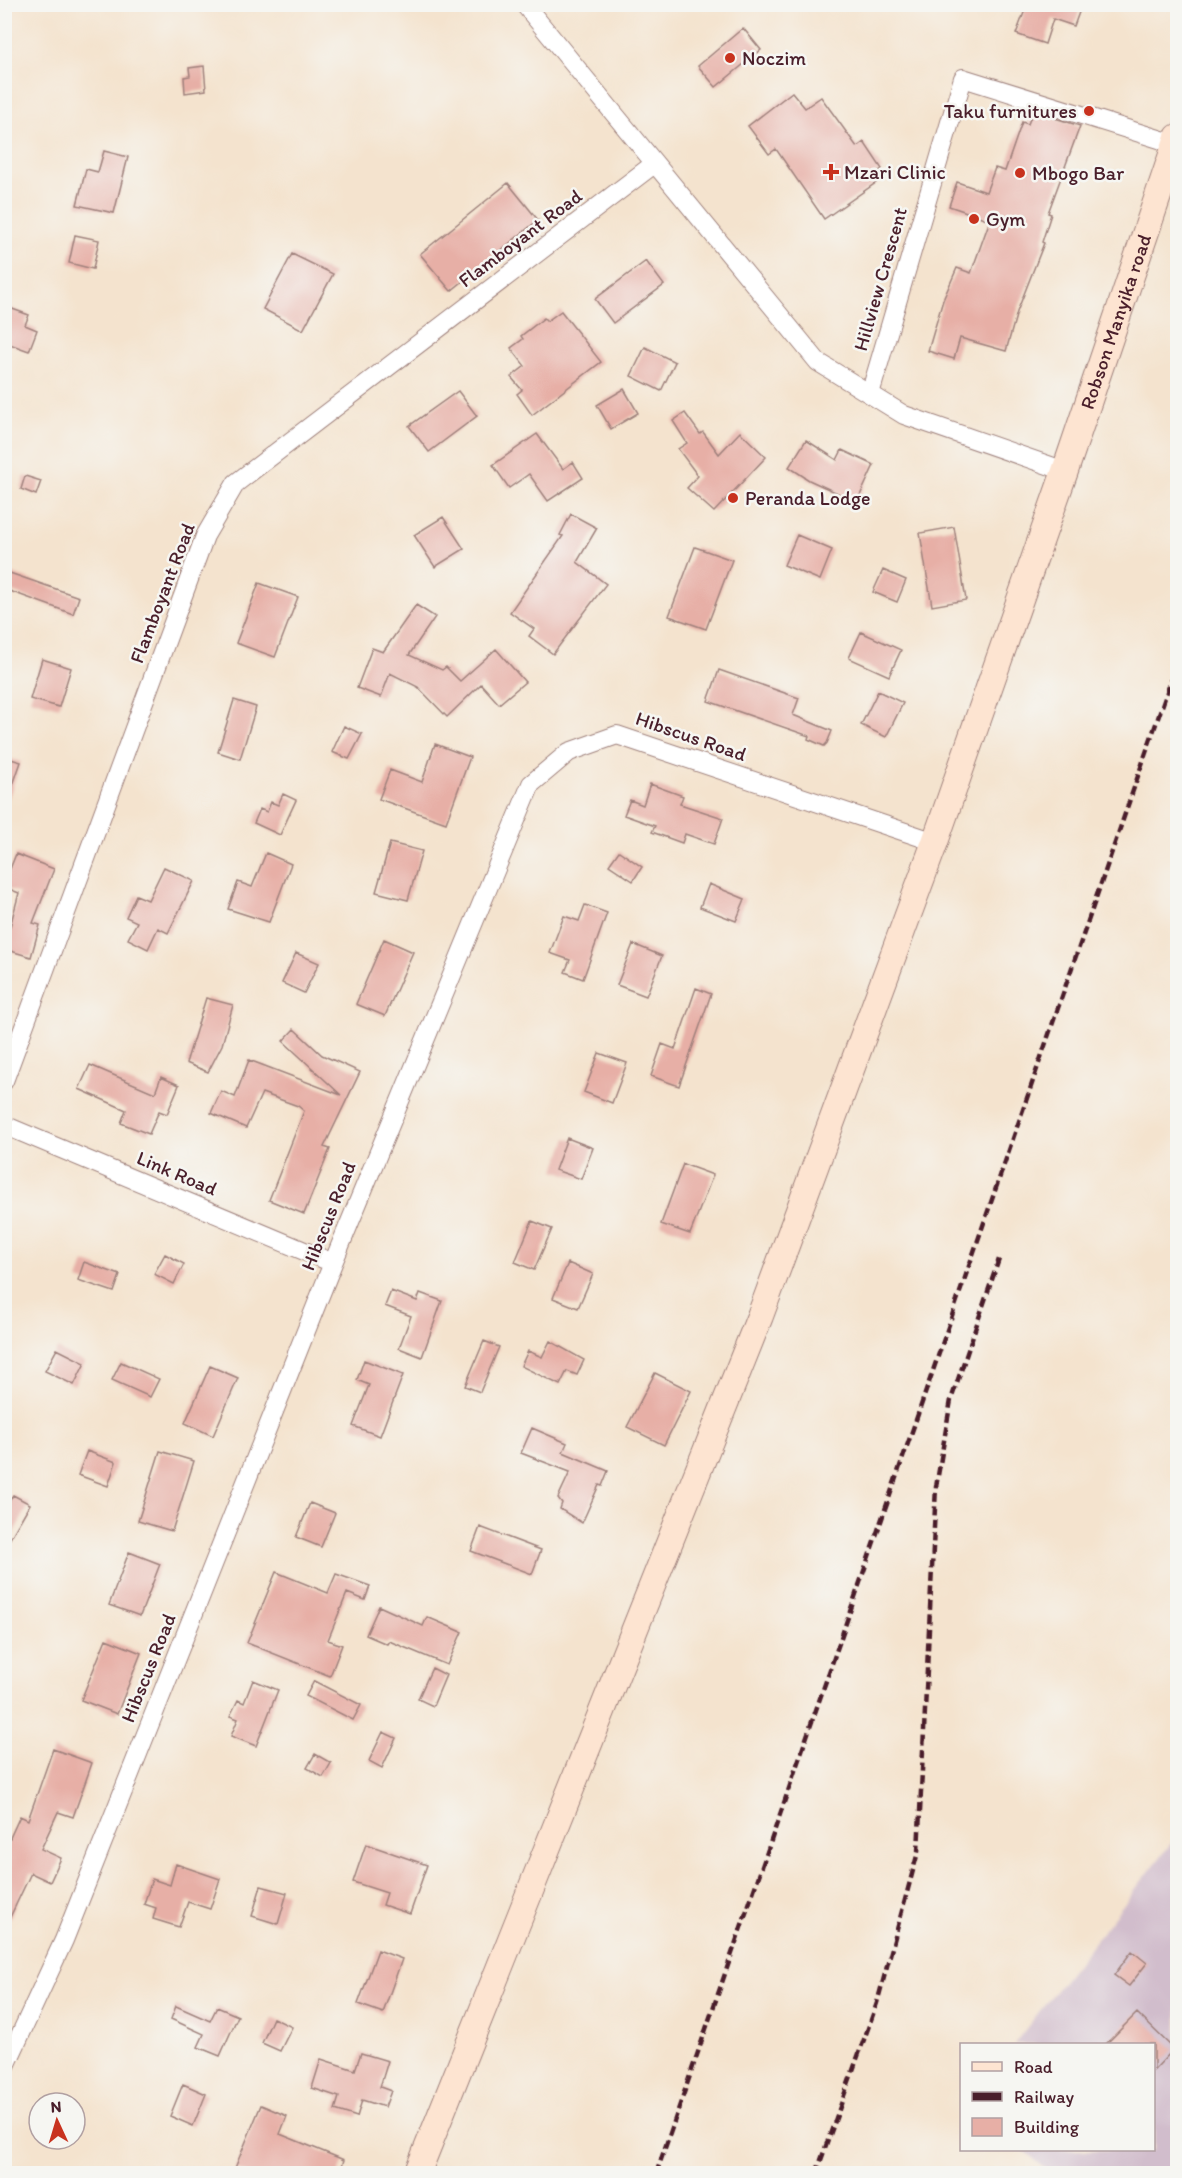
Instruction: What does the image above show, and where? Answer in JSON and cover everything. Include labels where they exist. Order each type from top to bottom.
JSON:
[{"type":"street","name":"Hillview Crescent","points":[[524,4],[818,362],[904,415],[1065,471]]},
{"type":"street","name":"Hillview Crescent","points":[[870,394],[963,78],[1176,140]]},
{"type":"street","name":"Robson Manyika road","points":[[417,2174],[760,1316],[935,842],[1065,471],[1176,140]]},
{"type":"street","name":"Flamboyant Road","points":[[4,1081],[205,536],[236,483],[654,164]]},
{"type":"street","name":"Hibscus Road","points":[[4,2070],[64,1940],[333,1263],[531,784],[569,752],[617,735],[935,842]]},
{"type":"street","name":"Link Road","points":[[4,1125],[333,1263]]},
{"type":"shaded area","points":[[1177,1836],[1177,2173],[1051,2173],[1024,2151],[1155,2151],[1155,2043],[1015,2043]]},
{"type":"building","points":[[1018,4],[1082,4],[1074,26],[1053,19],[1045,44],[1016,34],[1025,10],[1017,7]]},
{"type":"building","name":"Noczim","points":[[743,28],[761,50],[716,87],[698,66]]},
{"type":"building","points":[[204,66],[206,90],[185,93],[184,77],[190,76],[189,68]]},
{"type":"building","points":[[792,92],[805,108],[821,97],[857,147],[864,142],[882,169],[872,176],[877,182],[824,219],[776,149],[769,154],[748,126]]},
{"type":"building","points":[[1033,111],[1080,126],[1048,213],[1051,214],[1042,242],[1044,243],[1017,312],[1006,351],[960,338],[954,359],[928,351],[943,300],[957,268],[971,273],[990,220],[949,206],[957,182],[986,192],[995,168],[1005,171],[1022,122],[1028,124]]},
{"type":"building","points":[[104,151],[128,157],[114,213],[77,205],[86,169],[98,172]]},
{"type":"building","points":[[508,183],[538,220],[451,291],[420,254]]},
{"type":"building","points":[[75,235],[99,240],[93,269],[69,263]]},
{"type":"building","points":[[292,254],[333,274],[303,330],[263,309]]},
{"type":"building","points":[[646,261],[664,285],[613,323],[595,299]]},
{"type":"building","points":[[4,306],[29,315],[25,325],[37,330],[29,351],[4,342]]},
{"type":"building","points":[[561,311],[601,362],[532,415],[517,394],[522,390],[511,377],[525,366],[511,348],[523,339],[521,336],[544,318],[547,321]]},
{"type":"building","points":[[645,347],[675,362],[661,391],[631,376]]},
{"type":"building","points":[[624,389],[638,413],[611,429],[597,405]]},
{"type":"building","points":[[458,391],[477,416],[429,452],[409,426]]},
{"type":"building","points":[[685,413],[700,434],[703,432],[719,454],[740,432],[766,457],[714,512],[687,488],[698,476],[678,449],[687,443],[673,421]]},
{"type":"building","points":[[537,434],[563,469],[573,462],[583,478],[548,501],[529,474],[509,488],[493,465]]},
{"type":"building","points":[[806,440],[837,460],[842,450],[874,465],[857,502],[809,480],[789,467]]},
{"type":"building","points":[[25,476],[41,481],[36,495],[21,489]]},
{"type":"building","points":[[571,514],[597,528],[577,562],[606,584],[553,654],[529,636],[534,629],[510,612],[563,536],[560,535]]},
{"type":"building","points":[[443,517],[464,549],[435,567],[414,535]]},
{"type":"building","points":[[954,527],[966,600],[932,606],[920,533]]},
{"type":"building","points":[[797,535],[832,550],[820,580],[784,565]]},
{"type":"building","points":[[695,547],[732,560],[706,629],[669,616]]},
{"type":"building","points":[[883,570],[906,580],[897,602],[873,592]]},
{"type":"building","points":[[4,571],[79,597],[73,614],[4,589]]},
{"type":"building","points":[[259,583],[298,597],[275,657],[236,643]]},
{"type":"building","points":[[416,605],[435,617],[409,655],[442,670],[446,667],[460,681],[496,649],[525,682],[499,704],[481,684],[447,717],[418,687],[390,673],[381,697],[357,688],[372,648],[383,652]]},
{"type":"building","points":[[861,632],[901,650],[889,676],[849,658]]},
{"type":"building","points":[[42,659],[71,668],[59,707],[30,699]]},
{"type":"building","points":[[719,670],[799,698],[793,715],[832,731],[827,743],[824,746],[808,739],[809,736],[708,701]]},
{"type":"building","points":[[878,691],[903,703],[886,737],[861,725]]},
{"type":"building","points":[[234,700],[256,707],[240,759],[218,752]]},
{"type":"building","points":[[344,726],[362,734],[349,759],[332,752]]},
{"type":"building","points":[[435,744],[470,757],[446,823],[379,799],[390,770],[422,782]]},
{"type":"building","points":[[4,757],[21,762],[7,802],[4,802]]},
{"type":"building","points":[[650,784],[683,796],[680,804],[723,818],[714,844],[685,834],[682,843],[652,832],[655,826],[624,815],[630,800],[643,805]]},
{"type":"building","points":[[283,794],[296,800],[280,835],[254,823],[260,809],[267,812],[271,802],[278,805]]},
{"type":"building","points":[[390,843],[422,851],[408,900],[376,892]]},
{"type":"building","points":[[619,851],[642,867],[633,881],[609,865]]},
{"type":"building","points":[[266,853],[291,864],[269,922],[228,909],[238,882],[252,887]]},
{"type":"building","points":[[16,854],[54,869],[33,923],[40,925],[31,957],[4,949],[19,893],[4,887],[4,884]]},
{"type":"building","points":[[164,867],[194,881],[168,933],[158,928],[148,949],[128,939],[137,922],[126,917],[136,895],[148,900]]},
{"type":"building","points":[[709,884],[745,899],[736,921],[700,907]]},
{"type":"building","points":[[585,905],[607,913],[583,979],[565,972],[570,960],[550,953],[564,916],[579,921]]},
{"type":"building","points":[[384,939],[413,952],[385,1016],[356,1004]]},
{"type":"building","points":[[633,944],[662,956],[646,996],[617,985]]},
{"type":"building","points":[[296,953],[319,963],[304,993],[282,983]]},
{"type":"building","points":[[696,988],[711,994],[679,1086],[651,1076],[662,1044],[675,1049]]},
{"type":"building","points":[[206,998],[233,1005],[222,1045],[208,1072],[186,1063]]},
{"type":"building","points":[[294,1029],[322,1055],[360,1072],[324,1147],[330,1149],[304,1214],[269,1200],[304,1111],[298,1106],[262,1093],[246,1128],[211,1113],[221,1091],[235,1097],[249,1060],[341,1095],[283,1041]]},
{"type":"building","points":[[599,1053],[627,1063],[612,1103],[584,1092]]},
{"type":"building","points":[[90,1065],[155,1093],[161,1077],[179,1085],[167,1114],[159,1111],[149,1134],[121,1123],[126,1110],[79,1089]]},
{"type":"building","points":[[567,1138],[593,1148],[581,1179],[555,1170]]},
{"type":"building","points":[[683,1164],[713,1175],[690,1234],[661,1224]]},
{"type":"building","points":[[532,1221],[552,1229],[534,1270],[515,1262]]},
{"type":"building","points":[[165,1254],[184,1264],[174,1284],[154,1274]]},
{"type":"building","points":[[84,1262],[120,1275],[114,1292],[78,1280]]},
{"type":"building","points":[[568,1263],[593,1274],[578,1308],[553,1298]]},
{"type":"building","points":[[391,1291],[417,1301],[420,1293],[442,1301],[422,1357],[399,1348],[411,1316],[385,1306]]},
{"type":"building","points":[[484,1341],[499,1347],[480,1392],[465,1386]]},
{"type":"building","points":[[550,1341],[584,1360],[577,1375],[567,1371],[560,1385],[521,1366],[528,1351],[542,1357]]},
{"type":"building","points":[[57,1349],[85,1363],[74,1385],[45,1371]]},
{"type":"building","points":[[364,1360],[403,1375],[380,1436],[353,1426],[369,1385],[357,1380]]},
{"type":"building","points":[[121,1362],[159,1379],[150,1397],[112,1380]]},
{"type":"building","points":[[210,1366],[238,1378],[213,1436],[185,1423]]},
{"type":"building","points":[[655,1373],[691,1391],[664,1445],[627,1427]]},
{"type":"building","points":[[532,1428],[567,1443],[563,1452],[608,1471],[582,1523],[560,1509],[562,1503],[558,1498],[570,1472],[521,1453]]},
{"type":"building","points":[[87,1451],[116,1462],[108,1486],[78,1475]]},
{"type":"building","points":[[160,1451],[194,1461],[172,1531],[138,1521]]},
{"type":"building","points":[[13,1495],[30,1504],[4,1549],[4,1510]]},
{"type":"building","points":[[310,1503],[335,1513],[321,1547],[296,1537]]},
{"type":"building","points":[[480,1527],[541,1550],[532,1574],[471,1551]]},
{"type":"building","points":[[129,1552],[160,1564],[140,1616],[109,1605]]},
{"type":"building","points":[[276,1572],[328,1593],[336,1574],[370,1586],[365,1600],[347,1593],[328,1640],[342,1645],[330,1676],[247,1643]]},
{"type":"building","points":[[379,1606],[423,1626],[427,1617],[462,1632],[447,1665],[389,1641],[387,1644],[366,1635]]},
{"type":"building","points":[[106,1639],[141,1653],[117,1714],[81,1700]]},
{"type":"building","points":[[432,1668],[446,1675],[433,1706],[418,1699]]},
{"type":"building","points":[[253,1680],[278,1690],[256,1746],[231,1736],[238,1719],[230,1716],[238,1700],[244,1703]]},
{"type":"building","points":[[314,1681],[361,1705],[353,1720],[306,1696]]},
{"type":"building","points":[[383,1732],[396,1738],[382,1768],[369,1761]]},
{"type":"building","points":[[53,1749],[92,1763],[73,1817],[58,1812],[41,1849],[61,1858],[50,1882],[31,1873],[4,1930],[4,1851],[20,1816],[28,1820]]},
{"type":"building","points":[[315,1754],[331,1763],[323,1777],[307,1768]]},
{"type":"building","points":[[366,1844],[427,1865],[410,1914],[383,1905],[387,1893],[353,1882]]},
{"type":"building","points":[[176,1864],[220,1879],[210,1909],[188,1902],[179,1927],[153,1919],[156,1908],[144,1904],[152,1879],[170,1885]]},
{"type":"building","points":[[261,1886],[287,1893],[278,1924],[252,1916]]},
{"type":"building","points":[[378,1950],[402,1959],[383,2013],[358,2004]]},
{"type":"building","points":[[1132,1951],[1147,1963],[1129,1986],[1114,1975]]},
{"type":"building","points":[[176,2006],[210,2021],[217,2007],[238,2016],[220,2056],[198,2047],[204,2034],[171,2019]]},
{"type":"building","points":[[1137,2013],[1174,2049],[1155,2069],[1155,2043],[1107,2043]]},
{"type":"building","points":[[273,2018],[292,2027],[280,2051],[262,2043]]},
{"type":"building","points":[[361,2053],[388,2061],[380,2087],[391,2091],[385,2107],[362,2100],[357,2117],[335,2110],[339,2097],[312,2088],[321,2059],[355,2070]]},
{"type":"building","points":[[183,2084],[206,2094],[193,2126],[170,2116]]},
{"type":"building","points":[[261,2105],[287,2116],[280,2134],[344,2160],[339,2174],[249,2174],[235,2168]]},
{"type":"railway","points":[[656,2174],[1178,660]]},
{"type":"railway","points":[[816,2174],[877,2003],[918,1852],[936,1487],[951,1400],[999,1259]]},
{"type":"place","name":"Noczim","points":[[730,58]]},
{"type":"place","name":"Taku furnitures","points":[[1089,111]]},
{"type":"place","name":"Mzari Clinic","points":[[831,172]]},
{"type":"place","name":"Mbogo Bar","points":[[1020,173]]},
{"type":"place","name":"Gym","points":[[974,219]]},
{"type":"place","name":"Peranda Lodge","points":[[733,498]]}]
